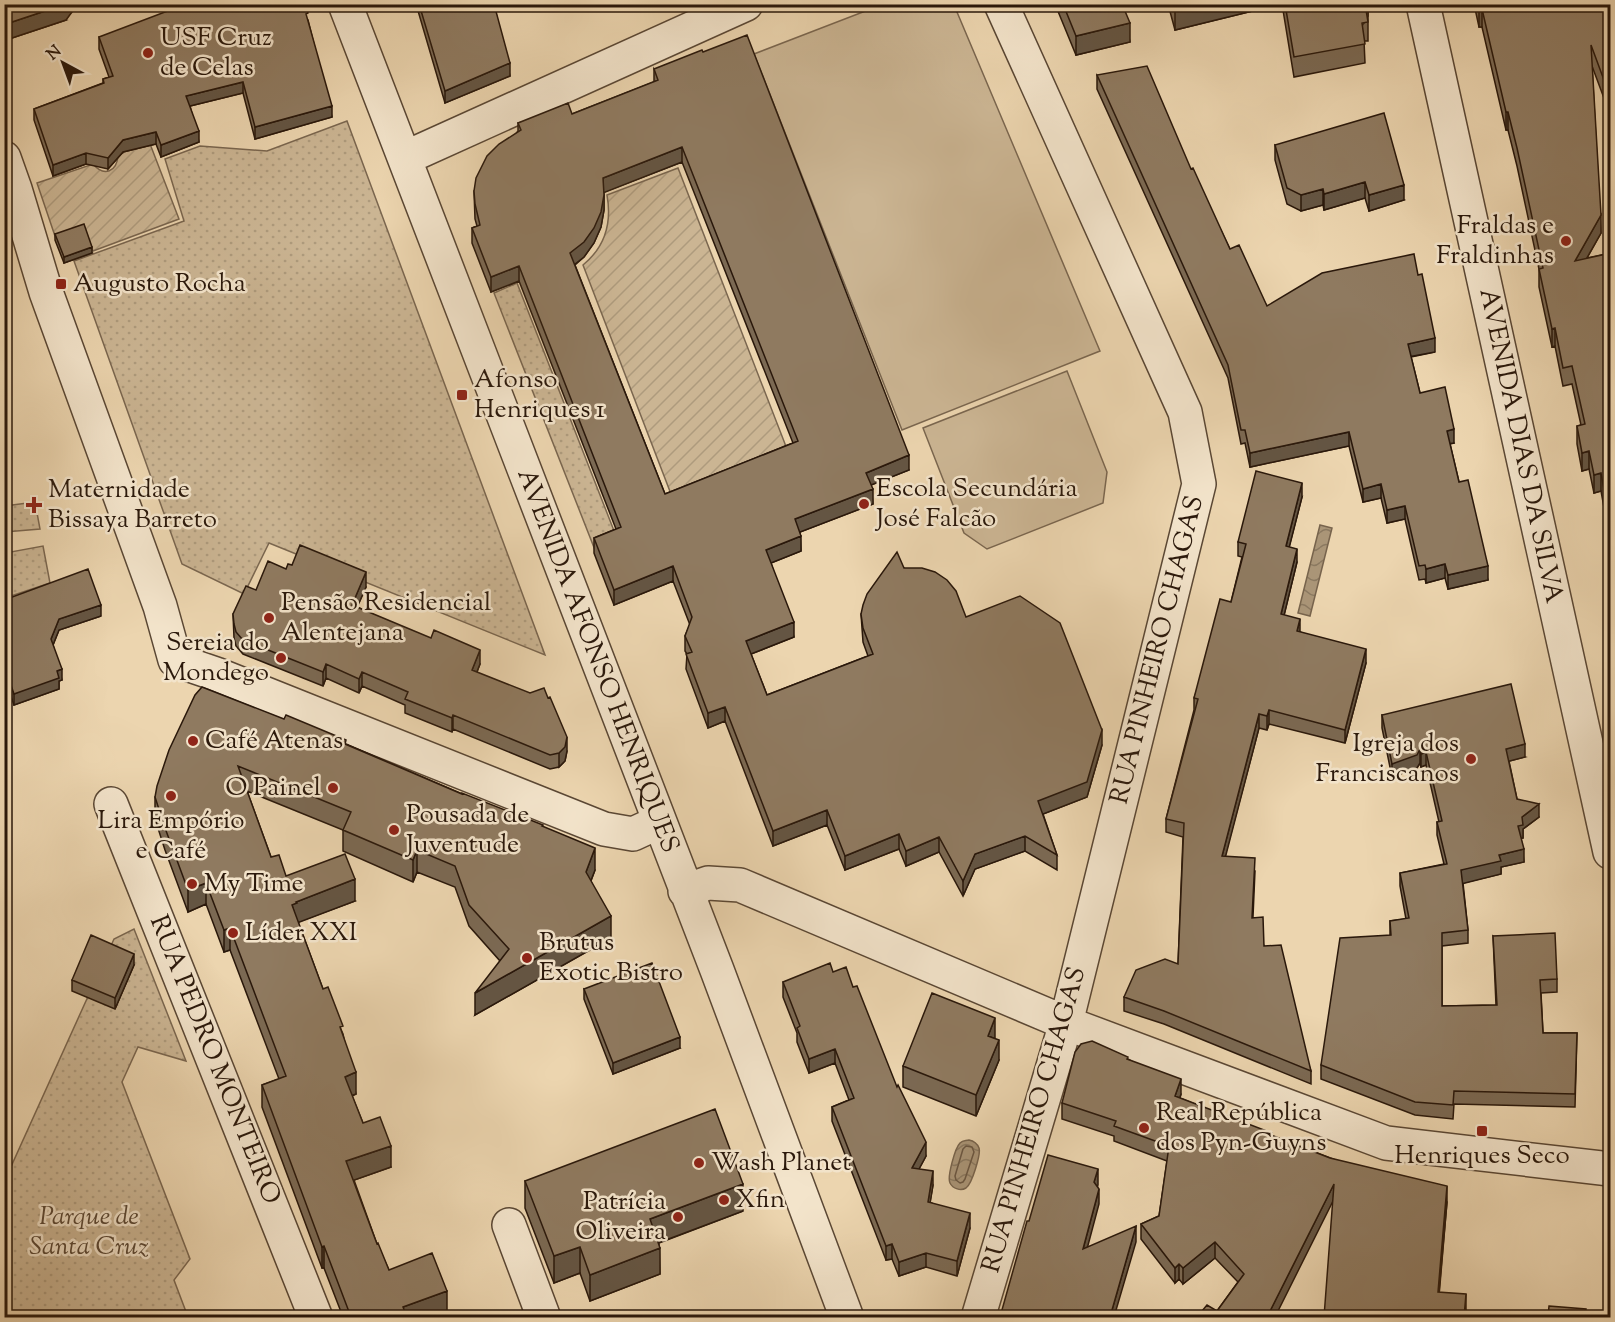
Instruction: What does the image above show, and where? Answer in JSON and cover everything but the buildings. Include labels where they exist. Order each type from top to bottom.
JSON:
[{"type":"street","name":"AVENIDA AFONSO HENRIQUES","points":[[345,4],[721,981],[847,1317]]},
{"type":"street","points":[[405,158],[746,4]]},
{"type":"street","name":"RUA PINHEIRO CHAGAS","points":[[978,1317],[1066,1023],[1199,484],[1185,412],[1001,4]]},
{"type":"street","name":"AVENIDA DIAS DA SILVA","points":[[1423,4],[1611,852]]},
{"type":"street","points":[[4,158],[46,292],[160,606],[162,657]]},
{"type":"street","points":[[4,226],[31,314],[142,616],[162,657],[216,674],[604,829],[633,834],[659,822]]},
{"type":"street","name":"RUA PEDRO MONTEIRO","points":[[111,804],[316,1317]]},
{"type":"street","points":[[685,891],[708,883],[740,885],[1066,1023],[1386,1143],[1611,1168]]},
{"type":"street","points":[[509,1224],[544,1317]]},
{"type":"green space","points":[[881,5],[954,5],[1100,351],[902,430],[754,54]]},
{"type":"green space","points":[[135,105],[179,219],[93,251],[85,229],[56,239],[37,183],[93,164],[105,171],[113,169],[118,155],[123,153],[109,116]]},
{"type":"green space","points":[[347,121],[545,655],[269,543],[244,594],[182,564],[74,261],[184,221],[165,159],[200,146],[267,151]]},
{"type":"green space","points":[[678,168],[787,449],[671,494],[583,265],[597,250],[605,234],[608,215],[607,195]]},
{"type":"green space","points":[[517,283],[618,541],[595,550],[494,293]]},
{"type":"green space","points":[[1067,371],[1107,472],[1103,503],[987,549],[964,533],[923,428]]},
{"type":"green space","points":[[35,502],[40,529],[5,532],[5,506]]},
{"type":"green space","points":[[43,546],[50,583],[5,598],[5,553]]},
{"type":"green space","name":"Parque de Santa Cruz","points":[[134,929],[186,1061],[138,1047],[122,1082],[190,1259],[174,1280],[188,1317],[9,1318],[5,1316],[5,1180],[114,939]]},
{"type":"water","points":[[1320,525],[1332,528],[1310,616],[1298,613]]},
{"type":"water","points":[[969,1140],[975,1142],[979,1148],[977,1162],[966,1188],[957,1189],[949,1180],[952,1163],[960,1143]]},
{"type":"place","name":"USF Cruz de Celas","points":[[148,53]]},
{"type":"place","name":"Fraldas e Fraldinhas","points":[[1566,241]]},
{"type":"place","name":"Augusto Rocha","points":[[61,284]]},
{"type":"place","name":"Afonso Henriques 1","points":[[462,395]]},
{"type":"place","name":"Escola Secundária José Falcão","points":[[864,504]]},
{"type":"place","name":"Maternidade Bissaya Barreto","points":[[34,505]]},
{"type":"place","name":"Pensão Residencial Alentejana","points":[[269,618]]},
{"type":"place","name":"Sereia do Mondego","points":[[281,658]]},
{"type":"place","name":"Café Atenas","points":[[193,741]]},
{"type":"place","name":"Igreja dos Franciscanos","points":[[1471,759]]},
{"type":"place","name":"O Painel","points":[[333,788]]},
{"type":"place","name":"Lira Empório e Café","points":[[171,796]]},
{"type":"place","name":"Pousada de Juventude","points":[[394,830]]},
{"type":"place","name":"My Time","points":[[192,884]]},
{"type":"place","name":"Líder XXI","points":[[233,933]]},
{"type":"place","name":"Brutus Exotic Bistro","points":[[527,958]]},
{"type":"place","name":"Real República dos Pyn-Guyns","points":[[1144,1128]]},
{"type":"place","name":"Henriques Seco","points":[[1482,1131]]},
{"type":"place","name":"Wash Planet","points":[[699,1163]]},
{"type":"place","name":"Xfin","points":[[724,1200]]},
{"type":"place","name":"Patrícia Oliveira","points":[[678,1217]]}]
